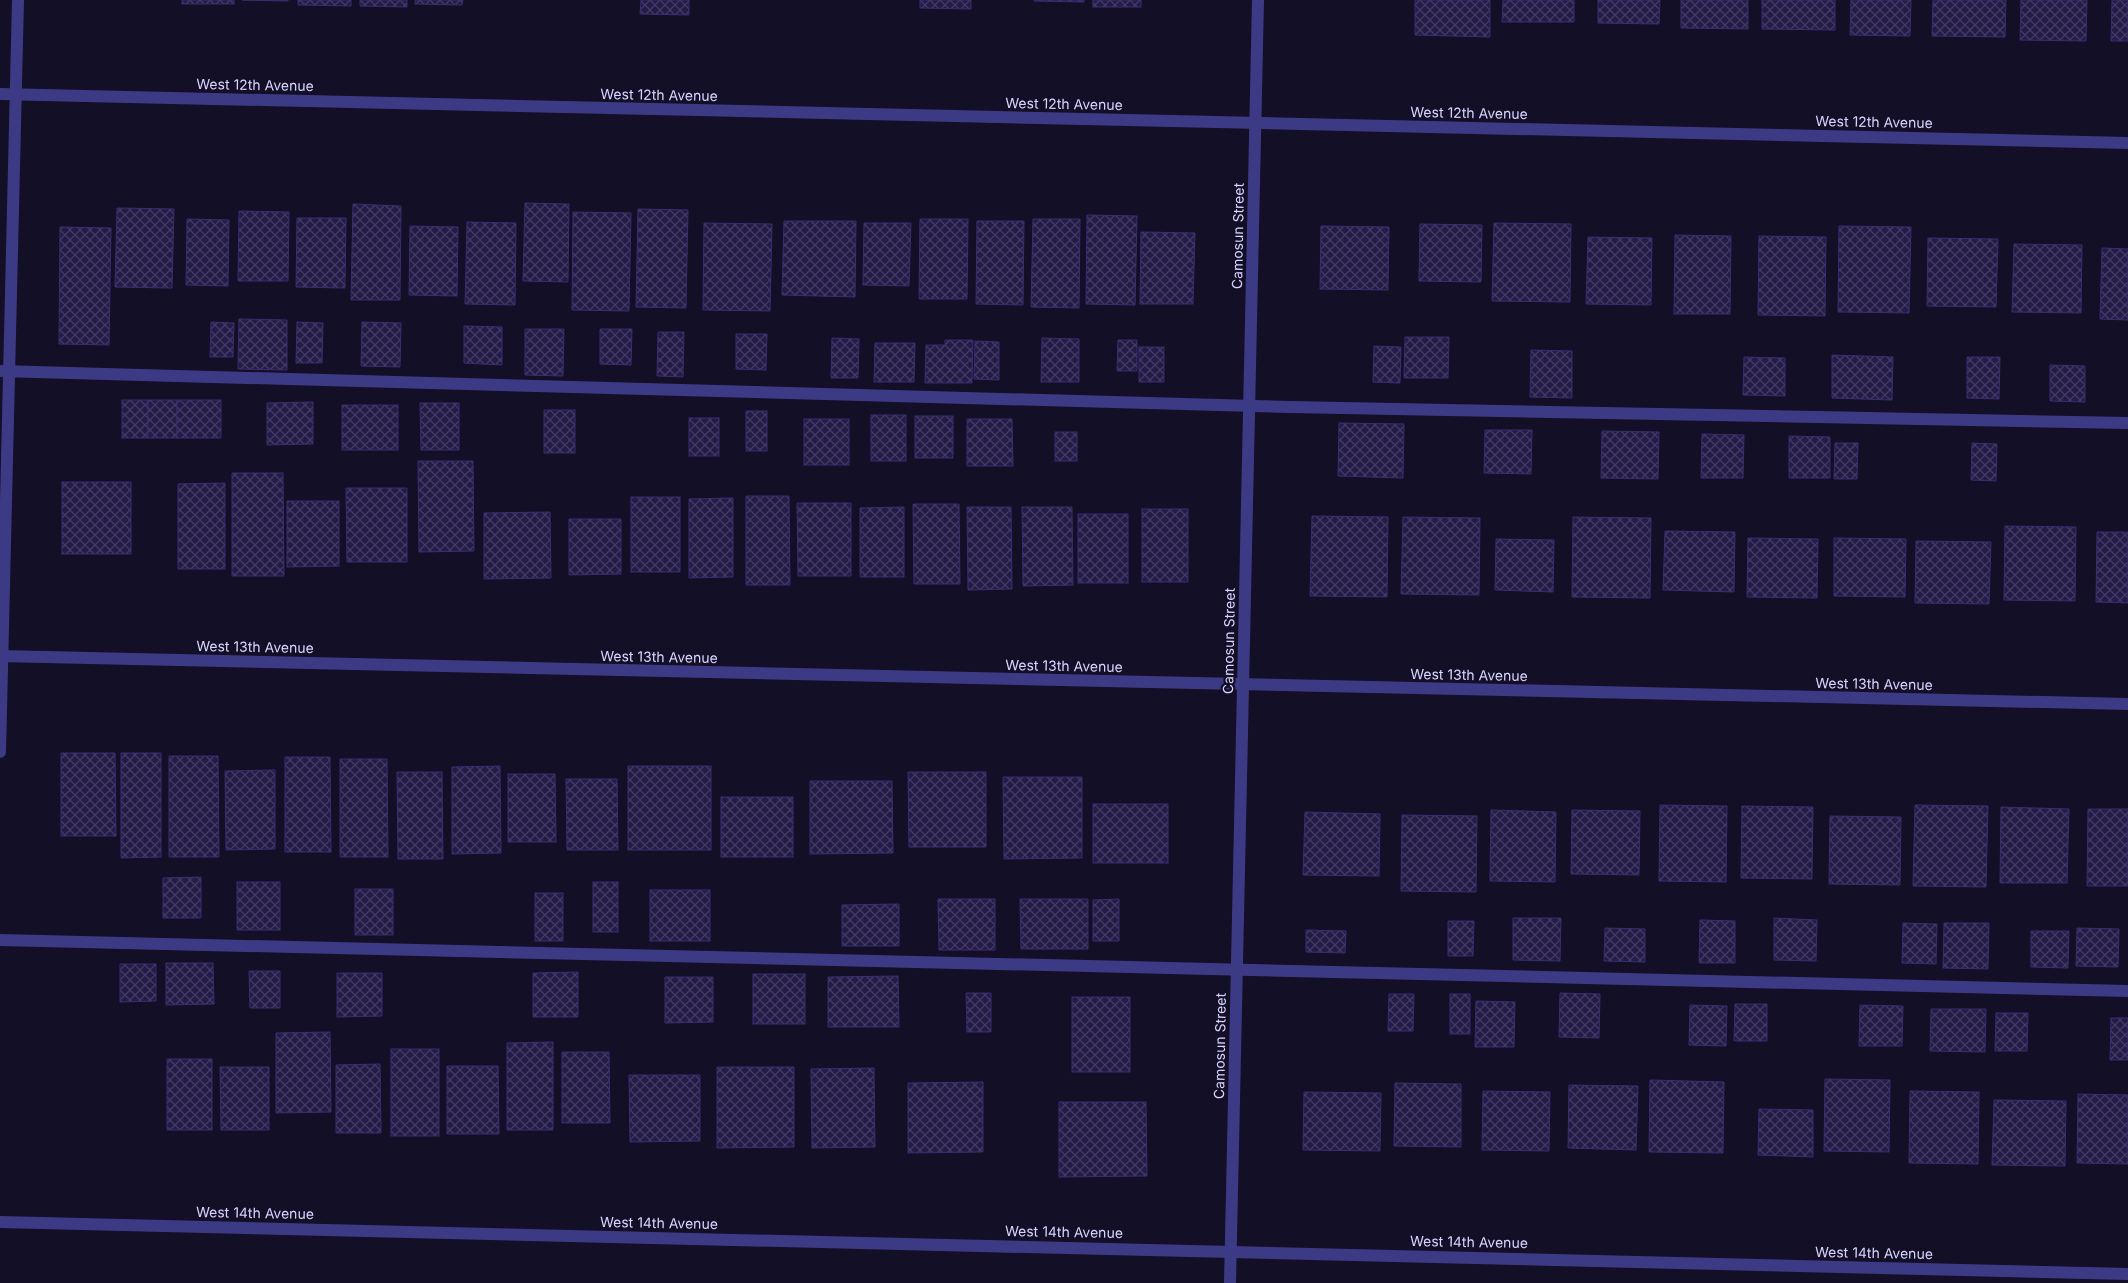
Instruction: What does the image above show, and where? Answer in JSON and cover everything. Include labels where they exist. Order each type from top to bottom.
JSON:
[{"type":"street","points":[[0,752],[4,371],[18,0]]},
{"type":"street","name":"Camosun Street","points":[[1230,1283],[1258,0]]},
{"type":"street","name":"West 12th Avenue","points":[[0,94],[2128,143]]},
{"type":"street","points":[[4,371],[1249,406],[2128,423]]},
{"type":"street","name":"West 13th Avenue","points":[[1,656],[2128,704]]},
{"type":"street","points":[[0,940],[1237,968],[2128,991]]},
{"type":"street","name":"West 14th Avenue","points":[[0,1222],[2128,1274]]},
{"type":"building","points":[[182,0],[234,0],[234,4],[182,4]]},
{"type":"building","points":[[242,0],[288,0],[288,1]]},
{"type":"building","points":[[298,0],[351,0],[351,6],[298,5]]},
{"type":"building","points":[[360,0],[407,0],[407,7],[360,6]]},
{"type":"building","points":[[415,0],[463,0],[462,5],[415,4]]},
{"type":"building","points":[[641,0],[689,0],[689,15],[640,14]]},
{"type":"building","points":[[920,0],[971,0],[971,9],[920,8]]},
{"type":"building","points":[[1084,0],[1084,2],[1034,1]]},
{"type":"building","points":[[1093,0],[1141,0],[1141,7],[1093,7]]},
{"type":"building","points":[[1415,0],[1490,0],[1490,37],[1415,35]]},
{"type":"building","points":[[1503,0],[1574,0],[1574,22],[1502,22]]},
{"type":"building","points":[[1598,0],[1660,0],[1659,24],[1598,23]]},
{"type":"building","points":[[1681,0],[1748,0],[1748,29],[1681,28]]},
{"type":"building","points":[[1762,0],[1835,0],[1835,30],[1762,29]]},
{"type":"building","points":[[1851,0],[1911,0],[1910,36],[1850,35]]},
{"type":"building","points":[[1933,0],[2006,0],[2005,37],[1932,36]]},
{"type":"building","points":[[2021,0],[2087,0],[2086,41],[2020,40]]},
{"type":"building","points":[[2112,0],[2128,0],[2128,41],[2111,41]]},
{"type":"building","points":[[525,203],[569,204],[568,282],[523,281]]},
{"type":"building","points":[[353,204],[401,206],[400,300],[351,300]]},
{"type":"building","points":[[117,208],[174,209],[172,288],[115,287]]},
{"type":"building","points":[[638,209],[688,210],[686,308],[636,307]]},
{"type":"building","points":[[239,211],[289,212],[288,281],[238,281]]},
{"type":"building","points":[[573,212],[631,213],[629,311],[572,310]]},
{"type":"building","points":[[1087,215],[1137,216],[1135,305],[1086,304]]},
{"type":"building","points":[[297,218],[346,218],[345,288],[296,287]]},
{"type":"building","points":[[187,219],[229,220],[228,286],[186,285]]},
{"type":"building","points":[[920,219],[968,219],[967,299],[919,299]]},
{"type":"building","points":[[1033,219],[1080,219],[1079,308],[1031,307]]},
{"type":"building","points":[[784,221],[856,221],[855,297],[782,295]]},
{"type":"building","points":[[977,221],[1024,221],[1023,305],[976,304]]},
{"type":"building","points":[[467,222],[516,223],[515,305],[465,304]]},
{"type":"building","points":[[704,223],[772,224],[770,311],[703,310]]},
{"type":"building","points":[[864,223],[911,223],[909,286],[863,285]]},
{"type":"building","points":[[1494,223],[1571,224],[1570,302],[1492,301]]},
{"type":"building","points":[[1420,224],[1482,225],[1481,282],[1419,281]]},
{"type":"building","points":[[410,226],[458,227],[457,296],[409,295]]},
{"type":"building","points":[[1321,226],[1389,227],[1388,290],[1320,289]]},
{"type":"building","points":[[1839,226],[1911,227],[1909,313],[1838,312]]},
{"type":"building","points":[[60,227],[111,228],[109,345],[59,344]]},
{"type":"building","points":[[1141,232],[1195,233],[1193,304],[1140,304]]},
{"type":"building","points":[[1675,235],[1731,236],[1730,314],[1674,314]]},
{"type":"building","points":[[1759,236],[1826,237],[1825,316],[1758,315]]},
{"type":"building","points":[[1588,237],[1652,238],[1651,305],[1586,304]]},
{"type":"building","points":[[1928,238],[1998,239],[1996,307],[1927,306]]},
{"type":"building","points":[[2014,244],[2082,245],[2081,313],[2012,312]]},
{"type":"building","points":[[2102,248],[2128,249],[2128,320],[2100,319]]},
{"type":"building","points":[[239,319],[287,320],[287,370],[238,369]]},
{"type":"building","points":[[211,322],[234,323],[233,357],[210,357]]},
{"type":"building","points":[[297,322],[323,323],[322,363],[296,363]]},
{"type":"building","points":[[362,322],[401,323],[400,367],[361,366]]},
{"type":"building","points":[[464,326],[502,327],[502,365],[464,363]]},
{"type":"building","points":[[525,329],[564,329],[563,376],[525,375]]},
{"type":"building","points":[[600,329],[632,329],[631,365],[600,364]]},
{"type":"building","points":[[658,332],[684,332],[683,377],[657,376]]},
{"type":"building","points":[[736,334],[767,334],[766,370],[736,369]]},
{"type":"building","points":[[1405,337],[1449,337],[1448,378],[1404,378]]},
{"type":"building","points":[[832,338],[859,339],[858,378],[831,378]]},
{"type":"building","points":[[1042,338],[1079,339],[1079,382],[1041,382]]},
{"type":"building","points":[[945,340],[973,340],[972,383],[925,383],[926,345],[945,345]]},
{"type":"building","points":[[1118,340],[1137,340],[1137,371],[1117,371]]},
{"type":"building","points":[[975,341],[999,342],[999,380],[974,379]]},
{"type":"building","points":[[875,343],[915,343],[914,382],[874,382]]},
{"type":"building","points":[[1374,346],[1401,347],[1400,383],[1373,382]]},
{"type":"building","points":[[1139,347],[1164,347],[1164,382],[1139,382]]},
{"type":"building","points":[[1531,350],[1572,351],[1572,398],[1530,397]]},
{"type":"building","points":[[1832,355],[1893,357],[1892,400],[1832,398]]},
{"type":"building","points":[[1744,357],[1785,358],[1785,396],[1743,395]]},
{"type":"building","points":[[1967,357],[2000,357],[1999,399],[1967,398]]},
{"type":"building","points":[[2050,365],[2085,366],[2085,402],[2050,401]]},
{"type":"building","points":[[122,400],[148,400],[148,438],[122,438]]},
{"type":"building","points":[[148,400],[177,400],[177,438],[148,438]]},
{"type":"building","points":[[177,400],[221,400],[221,438],[177,438]]},
{"type":"building","points":[[313,402],[313,444],[267,445],[267,403]]},
{"type":"building","points":[[420,403],[459,403],[459,450],[421,450]]},
{"type":"building","points":[[342,405],[398,405],[398,450],[342,450]]},
{"type":"building","points":[[544,410],[575,410],[575,453],[544,453]]},
{"type":"building","points":[[746,411],[767,411],[767,451],[746,451]]},
{"type":"building","points":[[871,415],[906,415],[906,461],[871,461]]},
{"type":"building","points":[[915,416],[953,416],[953,458],[915,458]]},
{"type":"building","points":[[689,418],[719,418],[719,456],[689,456]]},
{"type":"building","points":[[804,419],[849,419],[849,465],[804,465]]},
{"type":"building","points":[[967,419],[1012,419],[1013,466],[967,466]]},
{"type":"building","points":[[1339,423],[1404,424],[1403,478],[1338,476]]},
{"type":"building","points":[[1485,430],[1532,430],[1531,474],[1484,473]]},
{"type":"building","points":[[1602,431],[1659,432],[1658,479],[1601,478]]},
{"type":"building","points":[[1055,432],[1077,432],[1077,461],[1055,461]]},
{"type":"building","points":[[1702,434],[1744,435],[1743,478],[1701,478]]},
{"type":"building","points":[[1789,436],[1830,437],[1830,478],[1789,478]]},
{"type":"building","points":[[1835,443],[1858,443],[1857,479],[1834,479]]},
{"type":"building","points":[[1972,443],[1997,444],[1996,481],[1971,480]]},
{"type":"building","points":[[418,461],[473,461],[474,551],[419,552]]},
{"type":"building","points":[[232,473],[283,473],[284,576],[232,576]]},
{"type":"building","points":[[62,482],[131,482],[131,554],[62,554]]},
{"type":"building","points":[[225,483],[225,569],[178,569],[178,484]]},
{"type":"building","points":[[346,488],[407,488],[407,562],[347,562]]},
{"type":"building","points":[[746,496],[789,496],[790,585],[746,585]]},
{"type":"building","points":[[631,497],[680,497],[680,572],[631,572]]},
{"type":"building","points":[[733,498],[733,577],[689,578],[689,499]]},
{"type":"building","points":[[287,501],[339,501],[339,566],[287,567]]},
{"type":"building","points":[[797,503],[851,503],[851,576],[798,576]]},
{"type":"building","points":[[913,504],[959,504],[960,584],[914,584]]},
{"type":"building","points":[[904,507],[904,577],[860,577],[860,508]]},
{"type":"building","points":[[967,507],[1011,507],[1012,589],[968,590]]},
{"type":"building","points":[[1022,507],[1072,507],[1073,585],[1023,586]]},
{"type":"building","points":[[1142,509],[1188,509],[1188,582],[1142,582]]},
{"type":"building","points":[[550,512],[551,578],[484,579],[484,513]]},
{"type":"building","points":[[1078,514],[1128,514],[1128,583],[1078,583]]},
{"type":"building","points":[[1312,516],[1388,517],[1387,597],[1310,596]]},
{"type":"building","points":[[1403,517],[1480,518],[1479,595],[1401,594]]},
{"type":"building","points":[[1573,517],[1651,518],[1650,598],[1572,597]]},
{"type":"building","points":[[569,519],[621,519],[621,574],[569,575]]},
{"type":"building","points":[[2005,526],[2076,527],[2075,601],[2004,600]]},
{"type":"building","points":[[1665,531],[1735,532],[1734,592],[1663,590]]},
{"type":"building","points":[[2097,532],[2128,532],[2128,603],[2096,602]]},
{"type":"building","points":[[1748,538],[1818,539],[1817,598],[1747,597]]},
{"type":"building","points":[[1834,538],[1906,539],[1905,597],[1834,596]]},
{"type":"building","points":[[1496,539],[1554,540],[1553,592],[1495,590]]},
{"type":"building","points":[[1916,541],[1991,542],[1989,604],[1915,603]]},
{"type":"building","points":[[61,753],[115,753],[116,836],[61,836]]},
{"type":"building","points":[[121,753],[161,753],[161,857],[121,858]]},
{"type":"building","points":[[169,756],[218,756],[219,857],[169,857]]},
{"type":"building","points":[[285,757],[330,757],[331,852],[285,852]]},
{"type":"building","points":[[340,759],[387,759],[388,857],[340,857]]},
{"type":"building","points":[[500,766],[501,853],[452,854],[452,767]]},
{"type":"building","points":[[628,766],[711,766],[711,850],[628,850]]},
{"type":"building","points":[[275,770],[275,849],[226,850],[225,771]]},
{"type":"building","points":[[397,772],[442,772],[443,859],[398,859]]},
{"type":"building","points":[[908,772],[986,772],[986,847],[909,847]]},
{"type":"building","points":[[508,774],[555,774],[556,842],[508,842]]},
{"type":"building","points":[[1003,777],[1082,777],[1082,858],[1004,859]]},
{"type":"building","points":[[566,779],[617,779],[618,850],[567,850]]},
{"type":"building","points":[[810,781],[892,781],[893,853],[810,854]]},
{"type":"building","points":[[721,797],[793,797],[793,857],[721,857]]},
{"type":"building","points":[[1093,804],[1168,804],[1168,863],[1093,863]]},
{"type":"building","points":[[1660,805],[1727,806],[1726,882],[1659,881]]},
{"type":"building","points":[[1915,805],[1988,806],[1986,887],[1913,886]]},
{"type":"building","points":[[1742,806],[1813,807],[1812,879],[1741,878]]},
{"type":"building","points":[[2001,807],[2069,809],[2067,883],[2000,883]]},
{"type":"building","points":[[2088,809],[2128,809],[2128,886],[2087,886]]},
{"type":"building","points":[[1491,810],[1556,812],[1555,882],[1490,881]]},
{"type":"building","points":[[1572,810],[1640,811],[1639,875],[1571,874]]},
{"type":"building","points":[[1305,812],[1380,814],[1379,876],[1303,875]]},
{"type":"building","points":[[1402,815],[1477,816],[1476,892],[1401,891]]},
{"type":"building","points":[[1830,816],[1901,817],[1900,885],[1829,884]]},
{"type":"building","points":[[201,877],[201,918],[163,918],[163,878]]},
{"type":"building","points":[[237,882],[280,882],[280,930],[237,930]]},
{"type":"building","points":[[593,882],[618,882],[618,932],[593,932]]},
{"type":"building","points":[[355,889],[393,889],[393,935],[355,935]]},
{"type":"building","points":[[650,890],[710,890],[710,941],[650,941]]},
{"type":"building","points":[[535,893],[563,893],[563,941],[535,941]]},
{"type":"building","points":[[938,899],[995,899],[995,950],[939,950]]},
{"type":"building","points":[[1020,899],[1088,899],[1088,949],[1021,949]]},
{"type":"building","points":[[1119,899],[1119,941],[1093,941],[1093,900]]},
{"type":"building","points":[[899,904],[899,946],[842,946],[842,905]]},
{"type":"building","points":[[1513,918],[1561,918],[1560,961],[1513,960]]},
{"type":"building","points":[[1774,918],[1817,920],[1816,961],[1774,960]]},
{"type":"building","points":[[1700,920],[1735,921],[1735,963],[1699,963]]},
{"type":"building","points":[[1448,921],[1474,921],[1473,956],[1448,956]]},
{"type":"building","points":[[1903,923],[1937,924],[1936,964],[1902,963]]},
{"type":"building","points":[[1944,923],[1989,923],[1988,969],[1943,968]]},
{"type":"building","points":[[1605,928],[1645,929],[1645,962],[1604,961]]},
{"type":"building","points":[[2077,928],[2119,929],[2118,967],[2076,966]]},
{"type":"building","points":[[1306,930],[1346,931],[1345,953],[1306,952]]},
{"type":"building","points":[[2031,931],[2069,931],[2068,968],[2031,967]]},
{"type":"building","points":[[166,963],[213,963],[214,1004],[166,1005]]},
{"type":"building","points":[[120,964],[156,964],[156,1001],[120,1002]]},
{"type":"building","points":[[249,971],[280,971],[280,1008],[250,1008]]},
{"type":"building","points":[[578,972],[578,1017],[533,1017],[533,973]]},
{"type":"building","points":[[337,973],[382,973],[382,1016],[337,1017]]},
{"type":"building","points":[[753,974],[805,974],[805,1024],[753,1024]]},
{"type":"building","points":[[898,976],[899,1027],[828,1027],[828,977]]},
{"type":"building","points":[[665,977],[713,977],[713,1022],[665,1023]]},
{"type":"building","points":[[966,993],[991,993],[991,1032],[967,1032]]},
{"type":"building","points":[[1560,993],[1600,994],[1599,1038],[1559,1037]]},
{"type":"building","points":[[1389,994],[1414,994],[1413,1031],[1388,1031]]},
{"type":"building","points":[[1450,994],[1470,994],[1470,1034],[1450,1034]]},
{"type":"building","points":[[1072,997],[1130,997],[1130,1072],[1072,1072]]},
{"type":"building","points":[[1476,1001],[1515,1002],[1514,1047],[1475,1047]]},
{"type":"building","points":[[1735,1004],[1767,1004],[1767,1041],[1734,1041]]},
{"type":"building","points":[[1690,1005],[1727,1006],[1726,1046],[1689,1045]]},
{"type":"building","points":[[1860,1005],[1903,1006],[1902,1046],[1859,1046]]},
{"type":"building","points":[[1931,1009],[1986,1009],[1985,1052],[1930,1051]]},
{"type":"building","points":[[1996,1013],[2028,1013],[2027,1051],[1995,1051]]},
{"type":"building","points":[[2111,1018],[2128,1018],[2128,1060],[2110,1060]]},
{"type":"building","points":[[330,1032],[331,1112],[276,1113],[276,1033]]},
{"type":"building","points":[[553,1042],[553,1130],[507,1130],[507,1043]]},
{"type":"building","points":[[391,1049],[439,1049],[439,1136],[391,1136]]},
{"type":"building","points":[[562,1052],[609,1052],[610,1123],[562,1123]]},
{"type":"building","points":[[167,1059],[212,1059],[212,1130],[167,1130]]},
{"type":"building","points":[[380,1064],[381,1133],[336,1133],[336,1065]]},
{"type":"building","points":[[447,1066],[498,1066],[499,1134],[447,1134]]},
{"type":"building","points":[[220,1067],[269,1067],[269,1130],[221,1130]]},
{"type":"building","points":[[717,1067],[794,1067],[794,1147],[717,1148]]},
{"type":"building","points":[[874,1068],[875,1147],[812,1148],[811,1069]]},
{"type":"building","points":[[629,1075],[700,1075],[700,1141],[630,1142]]},
{"type":"building","points":[[1825,1079],[1890,1080],[1889,1152],[1824,1151]]},
{"type":"building","points":[[1650,1080],[1724,1082],[1723,1153],[1649,1152]]},
{"type":"building","points":[[983,1082],[983,1152],[908,1153],[908,1083]]},
{"type":"building","points":[[1395,1083],[1461,1084],[1461,1147],[1394,1146]]},
{"type":"building","points":[[1569,1085],[1638,1086],[1636,1150],[1568,1148]]},
{"type":"building","points":[[1483,1091],[1550,1092],[1549,1151],[1482,1150]]},
{"type":"building","points":[[1910,1091],[1979,1092],[1978,1164],[1909,1163]]},
{"type":"building","points":[[1304,1092],[1381,1093],[1380,1151],[1303,1150]]},
{"type":"building","points":[[2078,1094],[2128,1095],[2128,1164],[2077,1163]]},
{"type":"building","points":[[1994,1100],[2066,1101],[2065,1166],[1992,1165]]},
{"type":"building","points":[[1059,1102],[1146,1102],[1147,1176],[1059,1177]]},
{"type":"building","points":[[1759,1109],[1813,1110],[1813,1157],[1758,1155]]}]
